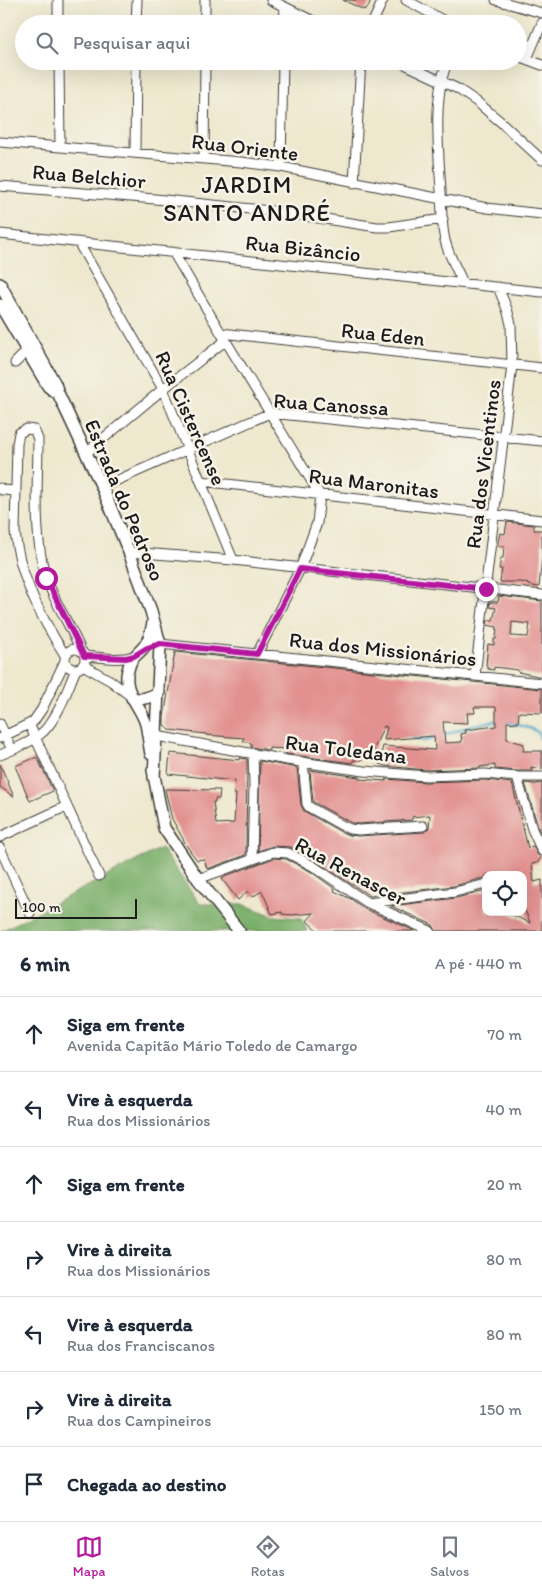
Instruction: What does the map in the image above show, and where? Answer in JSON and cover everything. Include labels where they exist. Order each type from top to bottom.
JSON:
[{"type":"main road","name":"Estrada do Pedroso","points":[[0,284],[48,386],[58,393],[102,487],[129,552],[154,622],[160,644],[158,692],[152,735],[154,778],[164,828],[198,879],[239,931]]},
{"type":"main road","name":"Estrada do Pedroso","points":[[0,305],[30,348]]},
{"type":"main road","name":"Estrada do Pedroso","points":[[152,735],[140,710],[130,696],[127,687],[127,673],[150,635],[154,622]]},
{"type":"main road","points":[[137,654],[160,644]]},
{"type":"main road","points":[[130,696],[140,699],[148,698],[158,692]]},
{"type":"main road","name":"Estrada do Pedroso","points":[[198,879],[248,931]]},
{"type":"street","points":[[58,0],[58,15]]},
{"type":"street","points":[[136,15],[137,0]]},
{"type":"street","points":[[205,0],[205,15]]},
{"type":"street","points":[[271,0],[301,15]]},
{"type":"street","points":[[376,15],[383,0]]},
{"type":"street","points":[[406,0],[434,15]]},
{"type":"street","points":[[496,0],[542,13]]},
{"type":"street","points":[[285,7],[285,15]]},
{"type":"street","points":[[527,48],[542,23]]},
{"type":"street","points":[[527,59],[542,66]]},
{"type":"street","points":[[59,70],[60,147]]},
{"type":"street","points":[[135,153],[136,70]]},
{"type":"street","points":[[204,159],[205,70]]},
{"type":"street","points":[[281,167],[283,70]]},
{"type":"street","points":[[354,182],[360,70]]},
{"type":"street","points":[[417,70],[458,89],[477,102],[542,160]]},
{"type":"street","points":[[445,70],[442,82],[438,138],[441,199],[446,244],[463,283]]},
{"type":"street","name":"Rua Oriente","points":[[0,142],[281,167],[487,208],[542,214]]},
{"type":"street","name":"Rua Belchior","points":[[0,186],[280,212],[389,228],[443,219]]},
{"type":"street","name":"Rua Bizâncio","points":[[0,234],[542,292]]},
{"type":"street","name":"Rua Cistercense","points":[[78,242],[163,389],[233,560]]},
{"type":"street","points":[[173,252],[320,495],[317,523],[300,569],[257,654]]},
{"type":"street","name":"Rua dos Vicentinos","points":[[475,676],[512,365],[511,324],[498,287]]},
{"type":"street","points":[[86,453],[223,337]]},
{"type":"street","name":"Rua Eden","points":[[223,337],[542,368]]},
{"type":"street","points":[[15,363],[30,348]]},
{"type":"street","name":"Rua Canossa","points":[[102,487],[270,413],[542,441]]},
{"type":"street","points":[[0,755],[35,738],[45,730],[58,711],[81,660],[73,631],[53,594],[42,563],[38,528],[38,439],[34,430],[27,429],[19,433],[17,444],[16,546],[25,578],[68,666],[81,660],[117,659],[137,654]]},
{"type":"street","name":"Rua Maronitas","points":[[201,481],[542,520]]},
{"type":"street","points":[[0,488],[2,490],[16,491]]},
{"type":"street","points":[[129,552],[233,560],[542,595]]},
{"type":"street","name":"Rua dos Missionários","points":[[160,644],[542,682]]},
{"type":"street","points":[[3,737],[33,722],[42,709],[70,650],[77,649],[81,660],[130,696]]},
{"type":"street","points":[[0,724],[3,737],[12,750]]},
{"type":"street","points":[[29,724],[99,876]]},
{"type":"street","name":"Rua Toledana","points":[[152,735],[252,754],[364,770],[426,776],[485,774],[542,777]]},
{"type":"street","points":[[252,754],[254,785],[252,859]]},
{"type":"street","points":[[303,762],[307,804],[309,807],[343,826],[359,830],[423,826]]},
{"type":"street","points":[[517,777],[532,829],[542,851]]},
{"type":"street","points":[[0,837],[67,806]]},
{"type":"street","points":[[0,848],[30,913]]},
{"type":"street","name":"Rua Renascer","points":[[198,879],[273,852],[288,853],[313,866],[368,903],[430,931]]},
{"type":"street","points":[[368,903],[455,892],[482,885]]},
{"type":"green space","points":[[161,848],[200,904],[242,904],[274,916],[301,918],[307,931],[1,931]]},
{"type":"building","points":[[343,0],[371,0],[367,9],[365,8],[364,10]]},
{"type":"building","points":[[507,522],[534,525],[534,530],[542,530],[539,587],[522,582],[500,582],[502,569],[499,569],[501,558],[503,558],[504,546],[498,546],[498,542],[500,533],[505,534]]},
{"type":"building","points":[[499,596],[542,601],[542,677],[518,672],[518,670],[494,667],[494,670],[488,669],[486,665],[488,644],[494,645],[497,627],[487,625],[488,620],[493,620],[496,608],[489,607],[490,602],[498,602]],"holes":[[[512,622],[530,624],[528,637],[511,636]]]},
{"type":"building","points":[[175,652],[542,689],[542,713],[519,712],[518,723],[507,722],[507,739],[524,744],[523,751],[542,751],[542,769],[531,767],[532,771],[517,771],[495,769],[495,765],[480,768],[426,770],[385,766],[379,764],[383,746],[435,750],[434,736],[384,740],[387,727],[384,726],[369,760],[361,757],[361,760],[353,760],[353,763],[286,754],[287,749],[269,748],[269,750],[251,747],[251,743],[243,741],[244,738],[170,730],[164,725]],"holes":[[[474,707],[496,707],[496,726],[465,730],[466,733],[461,734],[462,742],[445,743],[443,722],[468,723],[467,713],[475,713]]]},
{"type":"building","points":[[170,753],[240,760],[240,758],[247,759],[246,855],[207,869],[204,859],[197,860],[188,848],[172,819],[165,789],[220,790],[219,799],[215,799],[215,802],[213,802],[216,824],[234,823],[235,781],[168,774]]},
{"type":"building","points":[[37,757],[53,791],[30,801],[15,766]]},
{"type":"building","points":[[260,761],[297,768],[301,805],[304,811],[341,832],[358,836],[424,832],[429,828],[430,815],[412,817],[412,820],[352,823],[313,802],[310,770],[359,777],[359,779],[386,781],[386,779],[426,782],[485,780],[512,783],[528,848],[533,846],[541,858],[537,863],[532,864],[534,882],[542,880],[542,931],[436,931],[433,925],[391,906],[456,898],[482,892],[482,916],[515,916],[530,923],[527,915],[527,871],[482,871],[482,878],[454,886],[370,896],[291,847],[273,846],[258,851]]},
{"type":"building","points":[[0,764],[14,797],[0,787]]},
{"type":"building","points":[[525,783],[542,783],[542,836],[538,827]]},
{"type":"building","points":[[274,858],[286,859],[310,871],[335,889],[334,891],[351,899],[365,909],[415,931],[318,931],[307,921],[314,913],[292,915],[282,914],[282,912],[272,914],[262,891],[252,897],[248,891],[238,900],[222,879],[225,876]]},
{"type":"waterway","points":[[441,736],[473,725],[498,720]]},
{"type":"waterway","points":[[506,722],[537,732],[542,746]]},
{"type":"waterway","points":[[410,737],[424,741],[436,738]]},
{"type":"district","name":"JARDIM SANTO ANDRÉ","points":[[247,198]]},
{"type":"route","points":[[46,578],[84,656],[117,659],[134,656],[140,651],[160,644],[257,654],[300,569],[486,589]]}]
